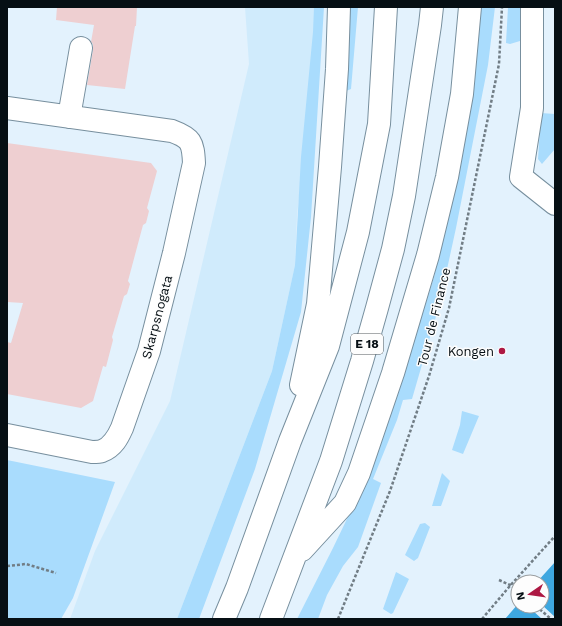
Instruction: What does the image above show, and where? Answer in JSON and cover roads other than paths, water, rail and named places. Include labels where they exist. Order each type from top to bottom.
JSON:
[{"type":"main road","points":[[290,440],[318,304],[337,69],[339,7]]},
{"type":"main road","name":"E 18","points":[[224,619],[237,588],[290,440],[328,346],[358,232],[379,124],[386,7]]},
{"type":"main road","name":"E 18","points":[[271,619],[331,462],[362,361],[393,249],[404,196],[432,7]]},
{"type":"main road","points":[[293,560],[345,503],[359,473],[393,373],[428,255],[447,177],[462,94],[470,7]]},
{"type":"main road","points":[[532,7],[532,108],[521,177],[555,204]]},
{"type":"main road","points":[[7,108],[69,116],[82,48]]},
{"type":"main road","name":"Skarpsnogata","points":[[7,435],[92,452],[102,451],[110,447],[117,439],[149,351],[174,253],[194,163],[191,142],[183,135],[172,130],[69,116]]},
{"type":"water","points":[[555,562],[555,619],[505,619],[510,613],[550,614],[550,574],[544,574]]},
{"type":"place","name":"Kongen","points":[[502,351]]}]
